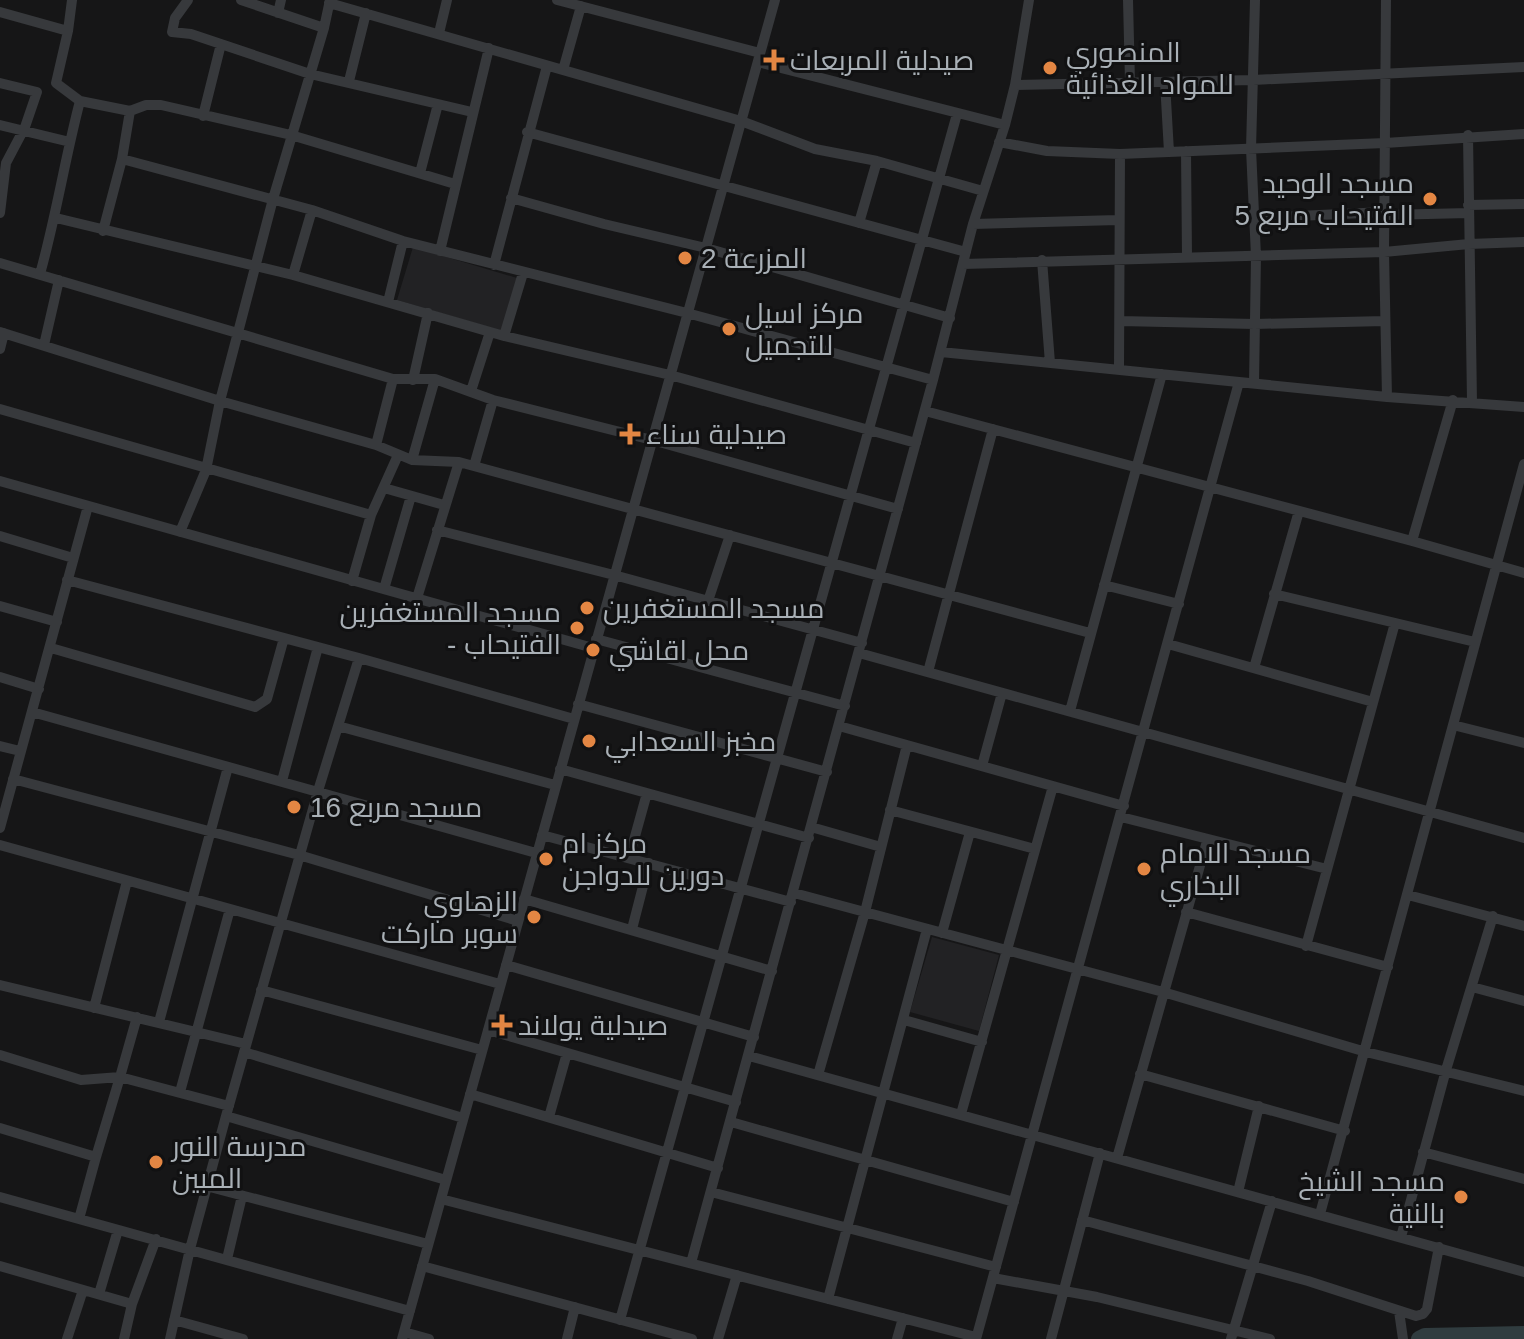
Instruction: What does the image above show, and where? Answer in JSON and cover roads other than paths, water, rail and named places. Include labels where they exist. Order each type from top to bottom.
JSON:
[{"type":"street","points":[[56,83],[72,0]]},
{"type":"street","points":[[188,0],[175,18],[172,32],[191,34],[310,74],[472,112]]},
{"type":"street","points":[[241,0],[324,28]]},
{"type":"street","points":[[278,13],[281,0]]},
{"type":"street","points":[[439,33],[447,0]]},
{"type":"street","points":[[557,0],[589,5],[759,58],[1005,125]]},
{"type":"street","points":[[429,1339],[403,1336],[775,0]]},
{"type":"street","points":[[691,1263],[845,706],[973,224],[1005,125],[1029,0]]},
{"type":"street","points":[[1128,0],[1130,82]]},
{"type":"street","points":[[1254,383],[1256,256],[1251,149],[1255,0]]},
{"type":"street","points":[[1386,0],[1384,252],[1387,397]]},
{"type":"street","points":[[180,532],[206,470],[220,401],[329,1],[741,121],[815,149],[877,161],[983,191]]},
{"type":"street","points":[[563,70],[589,5]]},
{"type":"street","points":[[0,12],[68,31]]},
{"type":"street","points":[[349,81],[366,13]]},
{"type":"street","points":[[203,116],[221,44]]},
{"type":"street","points":[[440,251],[489,48]]},
{"type":"street","points":[[494,265],[547,66]]},
{"type":"street","points":[[1015,85],[1253,80],[1524,67]]},
{"type":"street","points":[[1165,82],[1169,152]]},
{"type":"street","points":[[0,83],[37,92],[56,83]]},
{"type":"street","points":[[56,83],[80,101],[130,111],[153,104],[291,135],[455,184]]},
{"type":"street","points":[[0,213],[6,163],[23,131],[37,92]]},
{"type":"street","points":[[40,274],[56,218],[80,101]]},
{"type":"street","points":[[420,173],[438,104]]},
{"type":"street","points":[[103,231],[122,159],[130,111]]},
{"type":"street","points":[[620,1320],[957,114]]},
{"type":"street","points":[[0,125],[70,142]]},
{"type":"street","points":[[527,132],[966,252]]},
{"type":"street","points":[[999,142],[1047,151],[1120,154],[1524,134]]},
{"type":"street","points":[[1468,135],[1472,402]]},
{"type":"street","points":[[1186,151],[1187,256]]},
{"type":"street","points":[[1119,370],[1120,154]]},
{"type":"street","points":[[122,159],[312,210],[403,241],[687,313],[933,380]]},
{"type":"street","points":[[859,223],[877,161]]},
{"type":"street","points":[[511,198],[706,248],[950,318]]},
{"type":"street","points":[[1255,218],[1524,204]]},
{"type":"street","points":[[293,275],[312,210]]},
{"type":"street","points":[[56,218],[257,265],[504,336],[670,375],[916,443]]},
{"type":"street","points":[[973,224],[1118,220]]},
{"type":"street","points":[[388,302],[403,241]]},
{"type":"street","points":[[963,264],[1384,252],[1524,242]]},
{"type":"street","points":[[1042,260],[1050,363]]},
{"type":"street","points":[[0,263],[393,379],[435,379],[493,400],[652,440],[898,509]]},
{"type":"street","points":[[504,336],[523,273]]},
{"type":"street","points":[[44,345],[59,280]]},
{"type":"street","points":[[413,380],[428,313]]},
{"type":"street","points":[[1120,321],[1255,324],[1385,321]]},
{"type":"street","points":[[0,349],[2,332],[220,401],[376,445],[412,460],[459,462],[1090,633]]},
{"type":"street","points":[[471,391],[490,332]]},
{"type":"street","points":[[941,352],[1387,397],[1524,407]]},
{"type":"street","points":[[1070,711],[1162,374]]},
{"type":"street","points":[[376,445],[393,379]]},
{"type":"street","points":[[412,460],[435,379]]},
{"type":"street","points":[[441,1199],[976,1338],[1239,382]]},
{"type":"street","points":[[474,466],[493,400]]},
{"type":"street","points":[[1412,541],[1453,400]]},
{"type":"street","points":[[0,409],[371,515]]},
{"type":"street","points":[[925,411],[1524,573]]},
{"type":"street","points":[[928,672],[993,429]]},
{"type":"street","points":[[352,581],[371,515],[398,455]]},
{"type":"street","points":[[417,598],[459,462]]},
{"type":"street","points":[[1320,1214],[1524,464]]},
{"type":"street","points":[[0,481],[352,581],[845,706]]},
{"type":"street","points":[[384,488],[444,505]]},
{"type":"street","points":[[384,589],[411,496]]},
{"type":"street","points":[[0,828],[88,506]]},
{"type":"street","points":[[1254,668],[1299,511]]},
{"type":"street","points":[[437,530],[814,630],[928,672],[1524,838]]},
{"type":"street","points":[[708,601],[730,535]]},
{"type":"street","points":[[0,536],[73,558]]},
{"type":"street","points":[[67,580],[574,719]]},
{"type":"street","points":[[1104,585],[1179,604]]},
{"type":"street","points":[[1274,594],[1475,642]]},
{"type":"street","points":[[0,606],[57,622]]},
{"type":"street","points":[[1306,946],[1395,623]]},
{"type":"street","points":[[51,648],[255,707],[267,699],[284,638]]},
{"type":"street","points":[[1168,644],[1373,702]]},
{"type":"street","points":[[282,781],[318,647]]},
{"type":"street","points":[[170,1339],[206,1186],[299,855],[359,658]]},
{"type":"street","points":[[0,677],[39,689]]},
{"type":"street","points":[[982,766],[1002,693]]},
{"type":"street","points":[[578,704],[827,772]]},
{"type":"street","points":[[32,712],[536,853]]},
{"type":"street","points":[[1453,725],[1524,743]]},
{"type":"street","points":[[338,726],[555,785]]},
{"type":"street","points":[[839,726],[1124,806]]},
{"type":"street","points":[[818,1075],[865,912],[907,745]]},
{"type":"street","points":[[0,746],[20,751]]},
{"type":"street","points":[[159,1022],[228,767]]},
{"type":"street","points":[[560,769],[759,825],[881,847]]},
{"type":"street","points":[[13,779],[299,855],[518,921]]},
{"type":"street","points":[[961,1114],[1053,786]]},
{"type":"street","points":[[629,858],[647,793]]},
{"type":"street","points":[[890,810],[1035,849]]},
{"type":"street","points":[[1121,817],[1327,869]]},
{"type":"street","points":[[942,933],[970,832]]},
{"type":"street","points":[[542,835],[741,889],[865,912],[1163,992],[1366,1052],[1524,1091]]},
{"type":"street","points":[[1117,1158],[1207,841]]},
{"type":"street","points":[[0,845],[500,984]]},
{"type":"street","points":[[632,929],[649,863]]},
{"type":"street","points":[[94,1008],[127,881]]},
{"type":"street","points":[[1408,895],[1524,926]]},
{"type":"street","points":[[524,899],[772,971]]},
{"type":"street","points":[[180,1092],[230,909]]},
{"type":"street","points":[[1186,912],[1388,967]]},
{"type":"street","points":[[1401,1237],[1446,1070],[1493,916]]},
{"type":"street","points":[[828,1299],[927,929]]},
{"type":"street","points":[[506,965],[754,1037]]},
{"type":"street","points":[[0,985],[195,1030],[463,1118]]},
{"type":"street","points":[[1472,987],[1524,1001]]},
{"type":"street","points":[[261,990],[482,1050]]},
{"type":"street","points":[[79,1219],[137,1017]]},
{"type":"street","points":[[904,1020],[982,1042]]},
{"type":"street","points":[[488,1030],[736,1102]]},
{"type":"street","points":[[549,1117],[567,1053]]},
{"type":"street","points":[[0,1055],[81,1080],[120,1077],[180,1092],[227,1111],[446,1180]]},
{"type":"street","points":[[749,1056],[1524,1272]]},
{"type":"street","points":[[1140,1074],[1345,1131]]},
{"type":"street","points":[[470,1094],[718,1168]]},
{"type":"street","points":[[1238,1192],[1259,1106]]},
{"type":"street","points":[[731,1122],[1014,1202]]},
{"type":"street","points":[[0,1128],[96,1157]]},
{"type":"street","points":[[1423,1152],[1524,1179]]},
{"type":"street","points":[[1051,1339],[1100,1153]]},
{"type":"street","points":[[206,1186],[428,1244]]},
{"type":"street","points":[[711,1192],[847,1226],[1065,1292],[1097,1297],[1232,1334],[1270,1339]]},
{"type":"street","points":[[227,1259],[242,1196]]},
{"type":"street","points":[[0,1197],[410,1311]]},
{"type":"street","points":[[1232,1334],[1272,1201]]},
{"type":"street","points":[[1082,1220],[1254,1266],[1416,1316],[1427,1309],[1439,1247]]},
{"type":"street","points":[[99,1294],[118,1230]]},
{"type":"street","points":[[124,1339],[132,1304],[156,1239]]},
{"type":"street","points":[[0,1266],[132,1304]]},
{"type":"street","points":[[422,1266],[692,1339]]},
{"type":"street","points":[[718,1339],[737,1275]]},
{"type":"street","points":[[67,1339],[83,1290]]},
{"type":"street","points":[[567,1339],[575,1307]]},
{"type":"street","points":[[1399,1311],[1403,1339]]},
{"type":"street","points":[[897,1339],[903,1318]]},
{"type":"street","points":[[174,1320],[243,1339]]},
{"type":"street","points":[[645,1339],[649,1327]]},
{"type":"waterway","points":[[1419,1339],[1425,1336],[1524,1334]]},
{"type":"place","name":"صيدلية المربعات","points":[[774,60]]},
{"type":"place","name":"المنصوري للمواد الغذائية","points":[[1050,68]]},
{"type":"place","name":"مسجد الوحيد الفتيحاب مربع 5","points":[[1430,199]]},
{"type":"place","name":"المزرعة 2","points":[[685,258]]},
{"type":"place","name":"مركز اسيل للتجميل","points":[[729,329]]},
{"type":"place","name":"صيدلية سناء","points":[[630,434]]},
{"type":"place","name":"مسجد المستغفرين","points":[[587,608]]},
{"type":"place","name":"مسجد المستغفرين - الفتيحاب","points":[[577,628]]},
{"type":"place","name":"محل اقاشي","points":[[593,650]]},
{"type":"place","name":"مخبز السعدابي","points":[[589,741]]},
{"type":"place","name":"مسجد مربع 16","points":[[294,807]]},
{"type":"place","name":"مركز ام دورين للدواجن","points":[[546,859]]},
{"type":"place","name":"مسجد الامام البخاري","points":[[1144,869]]},
{"type":"place","name":"الزهاوي سوبر ماركت","points":[[534,917]]},
{"type":"place","name":"صيدلية يولاند","points":[[502,1025]]},
{"type":"place","name":"مدرسة النور المبين","points":[[156,1162]]},
{"type":"place","name":"مسجد الشيخ بالنية","points":[[1461,1197]]}]
